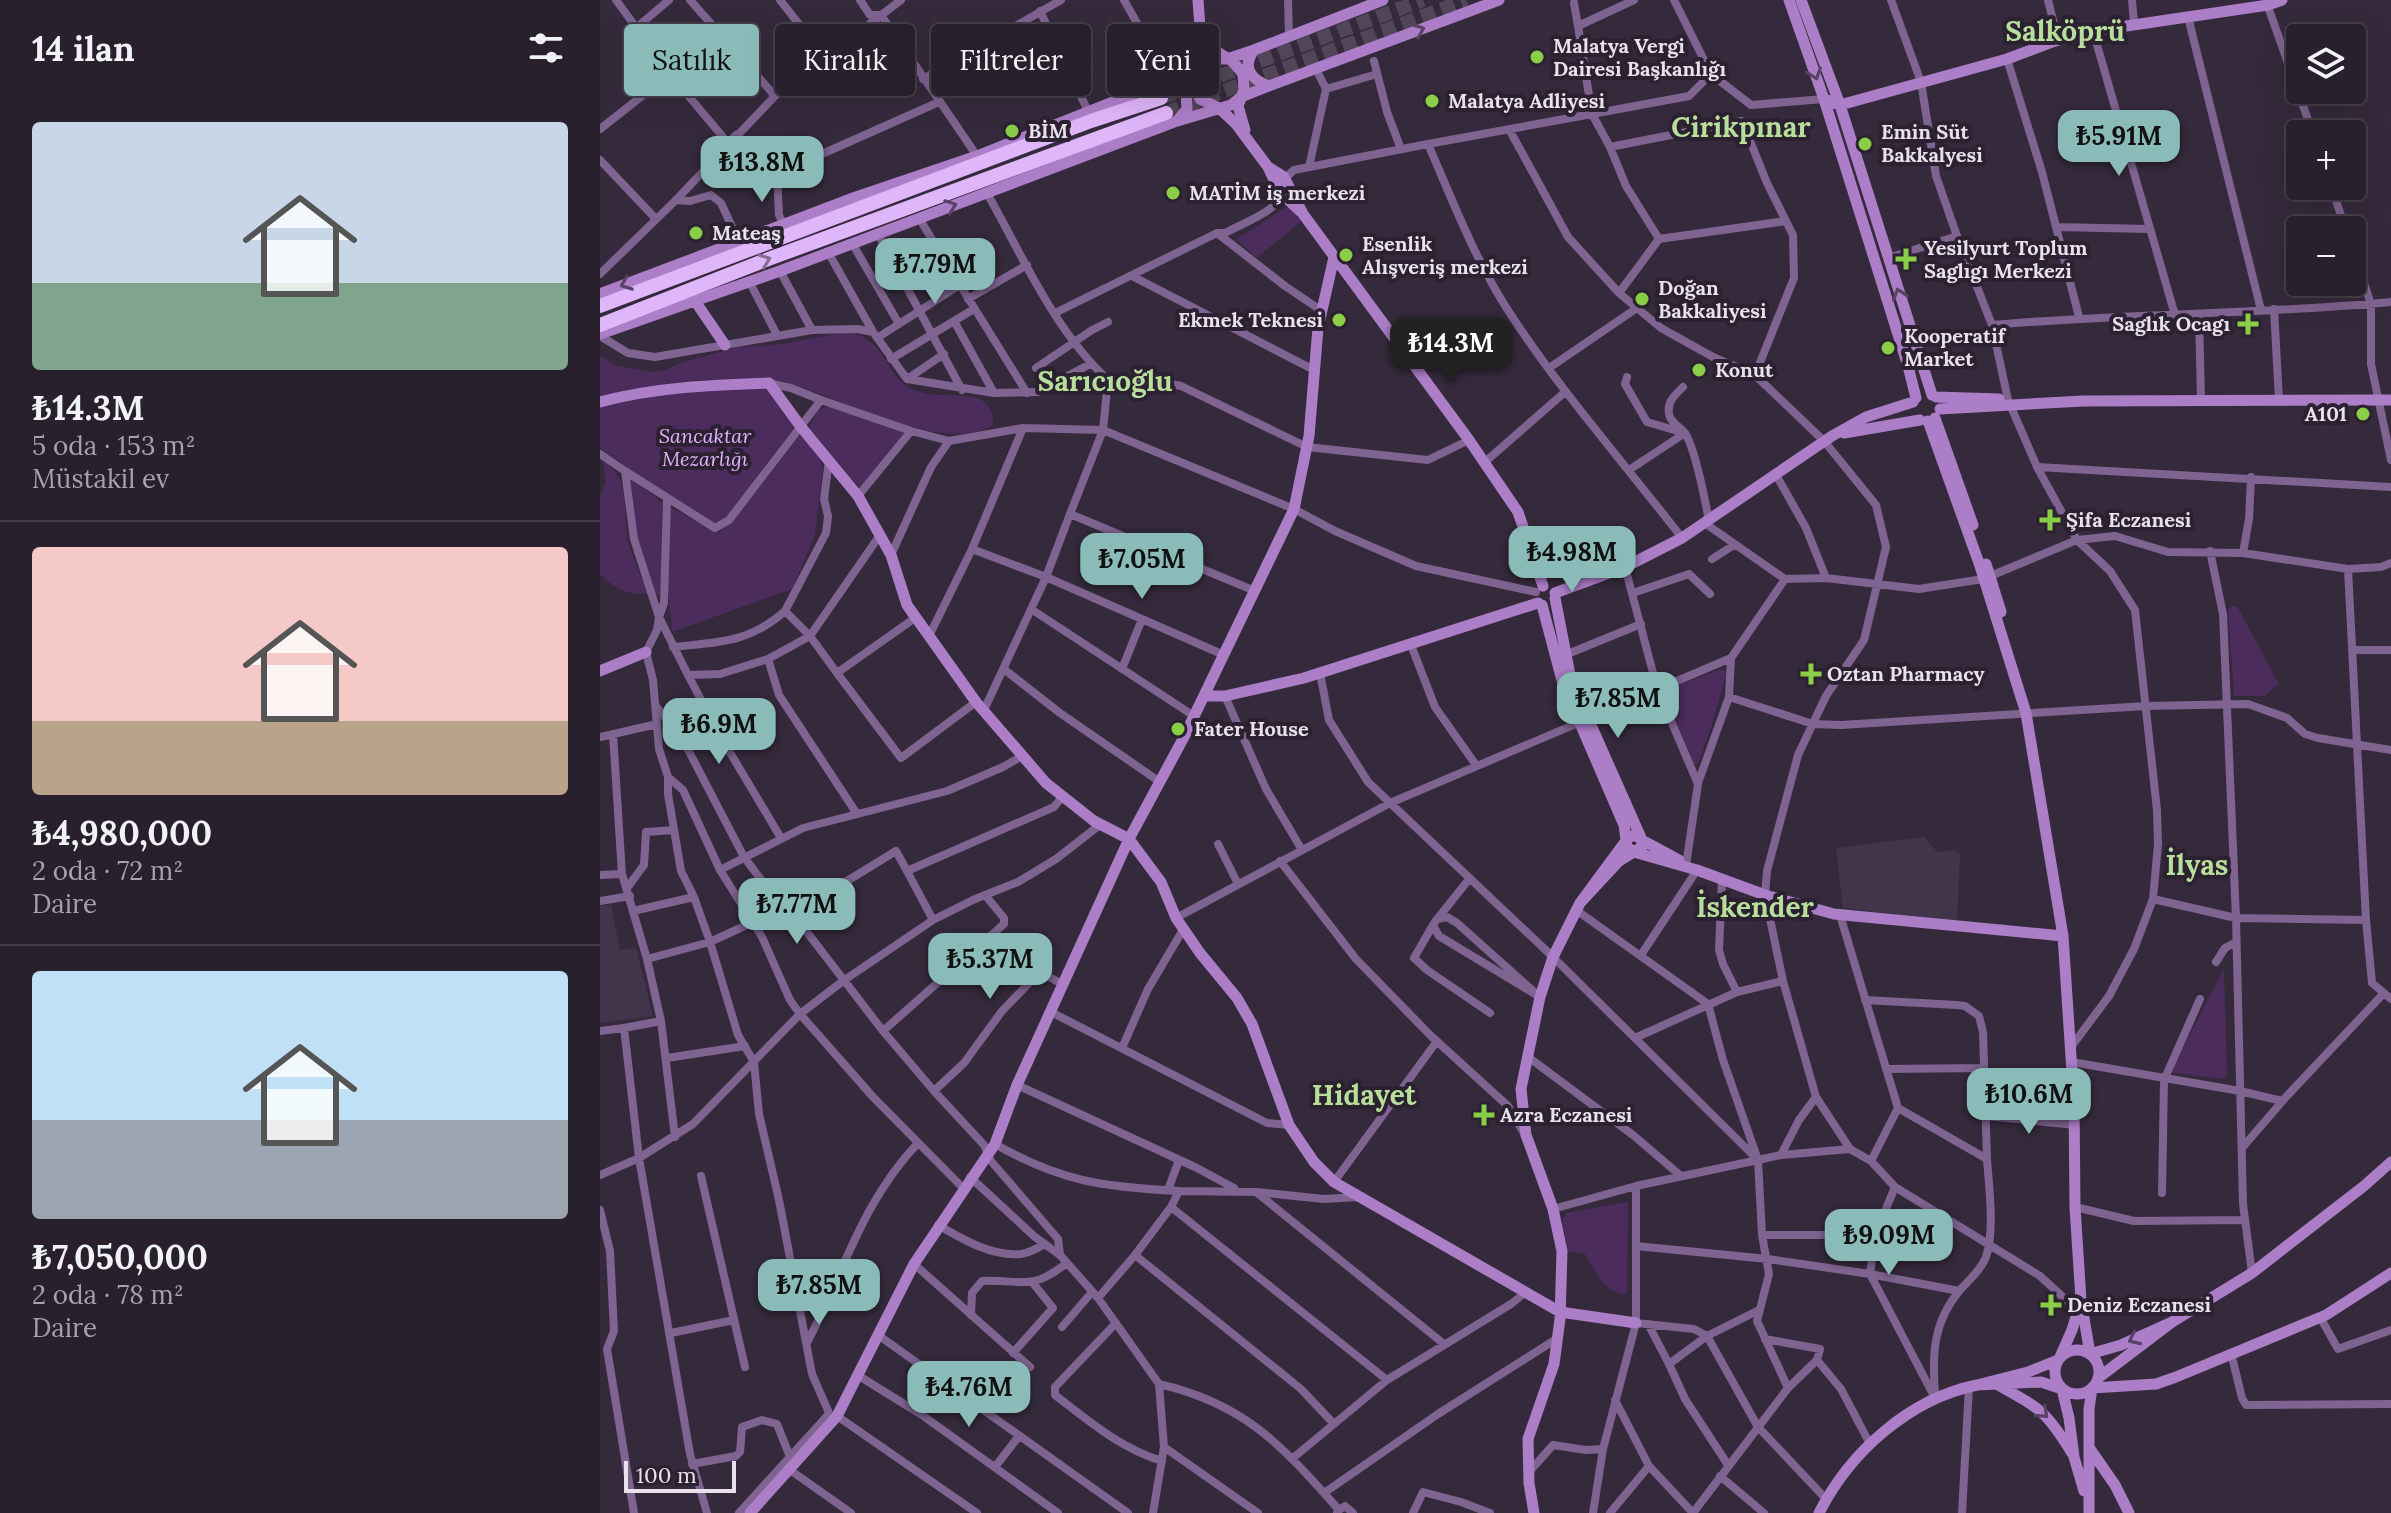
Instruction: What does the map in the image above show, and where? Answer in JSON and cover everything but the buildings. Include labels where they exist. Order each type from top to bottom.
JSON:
[{"type":"highway","points":[[600,325],[1167,111]]},
{"type":"highway","points":[[600,306],[1078,126],[1167,111]]},
{"type":"main road","points":[[1198,0],[1200,24]]},
{"type":"main road","points":[[1219,59],[1254,50],[1383,0]]},
{"type":"main road","points":[[1167,111],[1231,105],[1241,97],[1269,86],[1499,0]]},
{"type":"main road","points":[[1789,0],[1824,99],[1908,366],[1914,400],[1912,411],[2083,401],[2391,400]]},
{"type":"main road","points":[[1801,0],[1840,105],[1932,410],[2030,713],[2063,936],[2075,1125],[2079,1305],[2090,1354],[2098,1365],[2089,1409],[2089,1513]]},
{"type":"main road","points":[[1824,99],[1840,105],[2007,59],[2093,31],[2282,0]]},
{"type":"main road","points":[[1254,50],[1248,60],[1250,75],[1269,86]]},
{"type":"main road","points":[[1219,53],[1239,67],[1243,74],[1245,82],[1238,106],[1248,138]]},
{"type":"main road","points":[[600,294],[977,156],[1127,96]]},
{"type":"main road","points":[[600,335],[987,193],[1167,111],[1187,109],[1186,96]]},
{"type":"main road","points":[[1199,96],[1219,108],[1248,138],[1268,167],[1280,192],[1303,214]]},
{"type":"main road","points":[[1268,167],[1284,177],[1303,214],[1485,462],[1518,512],[1563,684],[1584,720],[1642,840],[1642,847],[1619,861],[1578,906]]},
{"type":"main road","points":[[750,1513],[833,1418],[859,1376],[914,1264],[970,1177],[992,1149],[1017,1085],[1129,839],[1204,696],[1294,509],[1307,447],[1318,328],[1334,257]]},
{"type":"main road","points":[[679,295],[720,292]]},
{"type":"main road","points":[[695,301],[725,345]]},
{"type":"main road","points":[[600,402],[630,394],[693,385],[769,383],[858,496],[891,555],[904,598],[915,618],[980,706],[1046,783],[1101,824],[1129,839],[1161,882],[1176,918],[1237,998],[1252,1024],[1289,1125],[1314,1162],[1334,1182],[1560,1312],[1642,1324]]},
{"type":"main road","points":[[1540,597],[1549,605],[1555,596],[1625,567],[1682,538],[1828,438],[1866,417],[1923,394],[1932,410]]},
{"type":"main road","points":[[1828,438],[1932,410]]},
{"type":"main road","points":[[1204,696],[1225,696],[1320,673],[1411,645],[1540,597],[1551,588],[1571,680],[1628,838],[1627,847],[1634,852],[1692,868],[1765,895],[1840,915],[2063,936]]},
{"type":"main road","points":[[600,671],[646,652]]},
{"type":"main road","points":[[1530,1510],[1528,1439],[1554,1364],[1562,1251],[1553,1209],[1526,1135],[1521,1089],[1540,997],[1553,957],[1578,906],[1628,838],[1635,835],[1692,868]]},
{"type":"main road","points":[[1973,1386],[2041,1382],[2081,1393],[2172,1322],[2252,1273],[2391,1162]]},
{"type":"main road","points":[[2095,1383],[2156,1384],[2320,1317],[2391,1273]]},
{"type":"main road","points":[[2079,1305],[2055,1372],[2069,1418],[2074,1457],[2089,1513]]},
{"type":"main road","points":[[1819,1513],[1826,1499],[1870,1444],[1910,1411],[1935,1398],[2028,1372],[2071,1350],[2090,1354],[2121,1345],[2172,1322]]},
{"type":"main road","points":[[1997,1385],[2040,1408],[2074,1457]]},
{"type":"main road","points":[[2089,1447],[2115,1485],[2129,1513]]},
{"type":"street","points":[[616,0],[633,24]]},
{"type":"street","points":[[641,24],[669,0]]},
{"type":"street","points":[[688,96],[728,143],[775,96],[690,0]]},
{"type":"street","points":[[780,0],[799,24]]},
{"type":"street","points":[[860,0],[870,15],[881,15]]},
{"type":"street","points":[[868,24],[901,0]]},
{"type":"street","points":[[923,79],[1061,0]]},
{"type":"street","points":[[1124,0],[1138,24]]},
{"type":"street","points":[[1288,0],[1289,35]]},
{"type":"street","points":[[1578,26],[1634,0]]},
{"type":"street","points":[[1674,0],[1711,74],[1751,105],[1824,99]]},
{"type":"street","points":[[1891,0],[1921,82],[1936,176],[1992,325],[2009,403],[2037,467],[2077,540],[2110,571],[2135,610],[2157,822],[2153,899],[2134,949],[2109,996],[2071,1047]]},
{"type":"street","points":[[2048,0],[2058,40]]},
{"type":"street","points":[[2132,0],[2134,23]]},
{"type":"street","points":[[2267,2],[2308,120]]},
{"type":"street","points":[[1574,3],[1592,114],[1626,186],[1659,239]]},
{"type":"street","points":[[1040,11],[1088,111]]},
{"type":"street","points":[[881,15],[977,156]]},
{"type":"street","points":[[2188,17],[2261,310]]},
{"type":"street","points":[[2093,31],[2175,315]]},
{"type":"street","points":[[2007,59],[2079,317]]},
{"type":"street","points":[[1374,61],[1387,112],[1401,149]]},
{"type":"street","points":[[1309,167],[1326,89],[1316,69]]},
{"type":"street","points":[[1326,89],[1377,74]]},
{"type":"street","points":[[1055,313],[1217,233],[1225,233],[1272,207],[1284,177],[1294,170],[1689,96],[1711,74]]},
{"type":"street","points":[[600,129],[642,96]]},
{"type":"street","points":[[777,174],[939,102]]},
{"type":"street","points":[[1610,147],[1742,121],[1751,105]]},
{"type":"street","points":[[1742,121],[1767,183],[1793,235],[1794,278],[1755,375]]},
{"type":"street","points":[[1509,129],[1568,237],[1619,293],[1661,328],[1755,375],[1828,438],[1876,505],[1886,547],[1864,640],[1826,696],[1798,755],[1767,871],[1765,895],[1783,981],[1816,1097],[1850,1149],[1871,1161],[1895,1187],[2040,1276],[2079,1305]]},
{"type":"street","points":[[736,135],[777,174],[779,215],[784,225]]},
{"type":"street","points":[[600,274],[676,200],[736,135]]},
{"type":"street","points":[[1428,144],[1477,255],[1510,314],[1565,392],[1682,538]]},
{"type":"street","points":[[600,160],[655,218]]},
{"type":"street","points":[[987,193],[1075,344],[1090,364],[1108,380],[1139,378],[1181,386],[1307,447],[1428,460],[1469,440]]},
{"type":"street","points":[[676,200],[690,201],[711,195],[721,203],[739,242]]},
{"type":"street","points":[[919,218],[1027,393]]},
{"type":"street","points":[[1619,293],[1659,239],[1786,221]]},
{"type":"street","points":[[2056,227],[2150,229]]},
{"type":"street","points":[[1217,233],[1322,311]]},
{"type":"street","points":[[878,234],[962,390]]},
{"type":"street","points":[[1888,258],[1957,236]]},
{"type":"street","points":[[852,243],[899,324]]},
{"type":"street","points":[[828,252],[875,335],[907,379],[962,390],[1027,393],[1038,392],[1090,364]]},
{"type":"street","points":[[968,299],[1027,265]]},
{"type":"street","points":[[780,271],[812,330]]},
{"type":"street","points":[[1132,276],[1316,371]]},
{"type":"street","points":[[749,281],[777,335]]},
{"type":"street","points":[[600,335],[628,353],[655,357],[812,330],[857,329],[875,335],[899,324],[960,285]]},
{"type":"street","points":[[2366,289],[2371,304],[2371,364],[2391,460]]},
{"type":"street","points":[[1992,325],[2079,317],[2199,314],[2391,302]]},
{"type":"street","points":[[1549,368],[1637,308]]},
{"type":"street","points":[[891,359],[974,309]]},
{"type":"street","points":[[2274,309],[2279,400]]},
{"type":"street","points":[[2199,314],[2201,400]]},
{"type":"street","points":[[954,321],[994,393]]},
{"type":"street","points":[[1036,368],[1108,322]]},
{"type":"street","points":[[907,379],[944,354]]},
{"type":"street","points":[[1627,377],[1625,384],[1647,422],[1685,433]]},
{"type":"street","points":[[785,611],[810,636],[901,758],[980,706],[1005,670],[1046,577],[1103,430],[1108,380]]},
{"type":"street","points":[[769,383],[949,441],[1023,428],[1103,430],[1294,509],[1335,531],[1416,566],[1540,597]]},
{"type":"street","points":[[1683,387],[1670,402],[1669,415],[1672,423],[1685,433],[1700,479],[1708,523],[1734,545],[1785,579],[1826,578],[1919,589],[1986,577],[2077,540],[2115,536],[2168,552],[2243,553],[2348,569],[2381,567],[2391,563]]},
{"type":"street","points":[[1485,462],[1565,392]]},
{"type":"street","points":[[600,454],[667,500],[715,528],[729,520],[821,400]]},
{"type":"street","points":[[929,636],[972,549],[1023,428]]},
{"type":"street","points":[[858,496],[911,431]]},
{"type":"street","points":[[1629,470],[1685,433]]},
{"type":"street","points":[[891,555],[931,467],[949,441]]},
{"type":"street","points":[[673,647],[735,640],[764,628],[785,611],[826,533],[828,516],[824,499],[829,460]]},
{"type":"street","points":[[2037,467],[2391,487]]},
{"type":"street","points":[[625,471],[634,539],[659,617],[719,734],[781,838]]},
{"type":"street","points":[[1775,473],[1806,528],[1826,578]]},
{"type":"street","points":[[2243,553],[2249,519],[2251,477]]},
{"type":"street","points":[[667,500],[664,603],[657,630],[646,652],[653,680],[659,749],[668,777],[681,871],[710,942],[738,1035],[754,1062],[759,1114],[782,1213],[812,1374],[833,1418],[977,1513]]},
{"type":"street","points":[[1070,514],[1255,591]]},
{"type":"street","points":[[688,675],[720,674],[768,659],[810,636],[880,535]]},
{"type":"street","points":[[1712,559],[1734,545]]},
{"type":"street","points":[[972,549],[1046,577],[1224,655]]},
{"type":"street","points":[[2210,551],[2223,614],[2245,1220],[2252,1273]]},
{"type":"street","points":[[1625,567],[1657,688],[1698,784]]},
{"type":"street","points":[[2242,1148],[2282,1101],[2388,996],[2372,983],[2366,920],[2348,569]]},
{"type":"street","points":[[1633,593],[1689,574],[1710,594]]},
{"type":"street","points":[[1641,955],[1692,868],[1698,784],[1729,697],[1731,658],[1785,579]]},
{"type":"street","points":[[1031,609],[1194,716]]},
{"type":"street","points":[[837,673],[915,618]]},
{"type":"street","points":[[1122,669],[1142,619]]},
{"type":"street","points":[[1565,655],[1641,624]]},
{"type":"street","points":[[1411,645],[1435,707],[1476,765]]},
{"type":"street","points":[[2352,650],[2391,650]]},
{"type":"street","points":[[1176,918],[1390,803],[1731,658]]},
{"type":"street","points":[[768,659],[779,695],[857,814]]},
{"type":"street","points":[[1005,670],[1060,713],[1160,782]]},
{"type":"street","points":[[1320,673],[1329,720],[1368,782],[1553,957],[1758,1160]]},
{"type":"street","points":[[1225,696],[1266,789],[1302,850]]},
{"type":"street","points":[[1729,697],[1813,724],[2146,706],[2248,704],[2287,718],[2305,734],[2391,750]]},
{"type":"street","points":[[656,706],[684,742],[744,857],[771,893],[793,914],[883,1031],[984,1145],[1088,1183],[1117,1188],[1238,1191],[1324,1199],[1360,1197]]},
{"type":"street","points":[[600,737],[657,724]]},
{"type":"street","points":[[613,734],[622,874],[661,1021],[675,1137]]},
{"type":"street","points":[[720,870],[803,828],[947,791],[1022,756]]},
{"type":"street","points":[[668,777],[683,790],[720,870],[762,937],[790,1000],[800,1014],[964,1189]]},
{"type":"street","points":[[907,871],[1054,807],[1063,796]]},
{"type":"street","points":[[600,1175],[639,1158],[693,1124],[800,1014],[843,981],[933,920],[1018,882],[1056,859],[1101,824]]},
{"type":"street","points":[[600,901],[628,892],[644,865],[646,832],[674,830]]},
{"type":"street","points":[[1218,844],[1238,884]]},
{"type":"street","points":[[793,914],[896,851],[933,920]]},
{"type":"street","points":[[1280,861],[1356,959],[1437,1041],[1508,1106],[1526,1135]]},
{"type":"street","points":[[600,875],[622,874]]},
{"type":"street","points":[[1470,878],[1435,922],[1414,958],[1490,1013]]},
{"type":"street","points":[[1722,880],[1719,950],[1737,992]]},
{"type":"street","points":[[883,1031],[1004,924],[1004,918],[985,895]]},
{"type":"street","points":[[633,911],[694,897]]},
{"type":"street","points":[[2153,899],[2236,918],[2366,920]]},
{"type":"street","points":[[1578,906],[1708,1004],[1723,1060],[1758,1160],[1762,1235],[1769,1274],[1757,1321],[1788,1388]]},
{"type":"street","points":[[1840,915],[1898,1108],[1987,1159]]},
{"type":"street","points":[[1435,922],[1447,917],[1457,923],[1540,997]]},
{"type":"street","points":[[647,959],[710,942],[753,922]]},
{"type":"street","points":[[1435,922],[1439,936],[1540,997]]},
{"type":"street","points":[[1122,1048],[1148,989],[1184,928]]},
{"type":"street","points":[[2216,962],[2225,948],[2236,942]]},
{"type":"street","points":[[934,1091],[964,1063],[1002,1011],[1040,972],[1064,985]]},
{"type":"street","points":[[1635,1038],[1737,992],[1783,981]]},
{"type":"street","points":[[2162,1193],[2164,1080],[2200,999]]},
{"type":"street","points":[[1865,1000],[1957,1005],[1973,1010],[1979,1016],[1983,1032],[1991,1212],[1989,1247],[1985,1261],[1944,1309],[1933,1369],[1935,1398]]},
{"type":"street","points":[[1051,1012],[1267,1123],[1289,1125]]},
{"type":"street","points":[[600,1031],[661,1021]]},
{"type":"street","points":[[624,1028],[639,1158],[692,1464],[707,1513]]},
{"type":"street","points":[[1334,1182],[1437,1041]]},
{"type":"street","points":[[667,1058],[745,1046]]},
{"type":"street","points":[[1528,1057],[1633,1135],[1681,1176]]},
{"type":"street","points":[[2072,1062],[2282,1101]]},
{"type":"street","points":[[1886,1069],[1984,1068]]},
{"type":"street","points":[[1017,1085],[1179,1160],[1238,1191]]},
{"type":"street","points":[[1781,1155],[1799,1120],[1816,1097]]},
{"type":"street","points":[[1871,1161],[1898,1108]]},
{"type":"street","points":[[1986,1116],[2075,1125]]},
{"type":"street","points":[[806,1344],[824,1311],[867,1210],[894,1169],[918,1143]]},
{"type":"street","points":[[992,1149],[991,1161],[1058,1239],[1060,1255]]},
{"type":"street","points":[[1553,1209],[1636,1186],[1781,1155],[1850,1149]]},
{"type":"street","points":[[1168,1190],[1179,1160]]},
{"type":"street","points":[[701,1176],[745,1367]]},
{"type":"street","points":[[970,1177],[1060,1255],[1095,1295],[1159,1384],[1164,1447],[1153,1513]]},
{"type":"street","points":[[1593,1513],[1615,1399],[1642,1324],[1636,1246],[1636,1186]]},
{"type":"street","points":[[1895,1187],[1875,1235],[1870,1274],[1935,1398]]},
{"type":"street","points":[[1062,1327],[1135,1255],[1171,1207],[1179,1191]]},
{"type":"street","points":[[1256,1192],[1444,1344]]},
{"type":"street","points":[[1171,1207],[1387,1380]]},
{"type":"street","points":[[2075,1207],[2134,1221],[2245,1220]]},
{"type":"street","points":[[600,1210],[610,1251],[614,1331],[607,1349],[634,1513]]},
{"type":"street","points":[[938,1225],[968,1243],[1001,1253],[1023,1254],[1045,1244]]},
{"type":"street","points":[[1762,1235],[1875,1235]]},
{"type":"street","points":[[1636,1246],[1768,1259],[1959,1291]]},
{"type":"street","points":[[1135,1255],[1301,1389],[1334,1424]]},
{"type":"street","points":[[971,1315],[972,1293],[982,1281],[1032,1282],[1047,1278],[1067,1263]]},
{"type":"street","points":[[914,1264],[1030,1367]]},
{"type":"street","points":[[1013,1353],[1053,1308],[1032,1282]]},
{"type":"street","points":[[1293,1458],[1387,1380],[1526,1292]]},
{"type":"street","points":[[1669,1364],[1707,1336],[1759,1310]]},
{"type":"street","points":[[2320,1317],[2338,1349],[2391,1330]]},
{"type":"street","points":[[671,1333],[734,1320]]},
{"type":"street","points":[[1116,1323],[1055,1387],[1055,1395],[1124,1446],[1162,1461]]},
{"type":"street","points":[[1642,1324],[1694,1329],[1707,1336],[1758,1427],[1826,1499]]},
{"type":"street","points":[[1642,1324],[1728,1465]]},
{"type":"street","points":[[878,1335],[1128,1513]]},
{"type":"street","points":[[1324,1493],[1438,1414],[1558,1338]]},
{"type":"street","points":[[1615,1399],[1649,1466],[1693,1513],[1788,1388],[1817,1360],[1820,1349],[1765,1339]]},
{"type":"street","points":[[2231,1353],[2246,1405],[2391,1404]]},
{"type":"street","points":[[1817,1360],[1841,1389],[1870,1444]]},
{"type":"street","points":[[859,1376],[922,1415],[1058,1513]]},
{"type":"street","points":[[1159,1384],[1191,1392],[1236,1412],[1293,1458],[1338,1511],[1345,1506],[1353,1513]]},
{"type":"street","points":[[1962,1513],[1973,1386]]},
{"type":"street","points":[[692,1464],[736,1456],[740,1452],[742,1427],[762,1420],[777,1424],[790,1464],[851,1513]]},
{"type":"street","points":[[995,1467],[1019,1436]]},
{"type":"street","points":[[1529,1472],[1553,1445],[1603,1449]]},
{"type":"street","points":[[1164,1447],[1258,1513]]},
{"type":"street","points":[[739,1513],[790,1464]]},
{"type":"street","points":[[1610,1513],[1649,1466]]},
{"type":"street","points":[[1720,1476],[1764,1513]]},
{"type":"street","points":[[1413,1513],[1423,1492],[1490,1513]]},
{"type":"shaded area","points":[[1925,837],[1937,852],[1954,850],[1960,854],[1957,921],[1843,908],[1836,848]]},
{"type":"shaded area","points":[[611,905],[620,950],[636,948],[653,1016],[600,1023],[600,906]]},
{"type":"green space","points":[[1291,204],[1302,221],[1256,258],[1237,239]]},
{"type":"green space","name":"Sancaktar Mezarlığı","points":[[845,332],[869,341],[896,375],[914,390],[976,398],[985,403],[991,411],[993,425],[975,432],[954,434],[930,431],[776,380],[688,381],[600,397],[600,356],[617,366],[653,372],[738,347],[776,345]]},
{"type":"green space","name":"Sancaktar Mezarlığı","points":[[765,386],[795,426],[724,521],[714,523],[670,497],[600,448],[600,405],[677,390]]},
{"type":"green space","name":"Sancaktar Mezarlığı","points":[[829,406],[904,433],[860,488],[809,428],[818,410]]},
{"type":"green space","name":"Sancaktar Mezarlığı","points":[[802,435],[819,457],[823,469],[815,535],[792,589],[672,632],[666,568],[670,507],[719,533],[759,488],[796,438]]},
{"type":"green space","name":"Sancaktar Mezarlığı","points":[[603,462],[619,477],[629,544],[648,593],[634,594],[622,590],[600,574],[600,497],[606,482]]},
{"type":"green space","name":"Sancaktar Mezarlığı","points":[[630,478],[662,502],[661,595],[656,596],[637,535]]},
{"type":"green space","points":[[2237,606],[2279,684],[2265,696],[2234,696],[2228,609]]},
{"type":"green space","points":[[1724,670],[1726,675],[1698,764],[1694,764],[1665,695],[1666,690]]},
{"type":"green space","points":[[2224,969],[2227,1075],[2222,1079],[2170,1072]]},
{"type":"green space","points":[[1628,1202],[1627,1295],[1607,1286],[1585,1254],[1568,1251],[1562,1219],[1567,1213]]},
{"type":"tunnel","points":[[1161,98],[1423,0]]},
{"type":"tunnel","points":[[1166,113],[1466,0]]},
{"type":"place","name":"Malatya Vergi Dairesi Başkanlığı","points":[[1537,57]]},
{"type":"place","name":"Malatya Adliyesi","points":[[1432,101]]},
{"type":"place","name":"BİM","points":[[1012,131]]},
{"type":"place","name":"Emin Süt Bakkalyesi","points":[[1865,144]]},
{"type":"place","name":"MATİM iş merkezi","points":[[1173,193]]},
{"type":"place","name":"Mateaş","points":[[696,233]]},
{"type":"place","name":"Esenlik Alışveriş merkezi","points":[[1346,255]]},
{"type":"place","name":"Yesilyurt Toplum Saglıgı Merkezi","points":[[1906,259]]},
{"type":"place","name":"Doğan Bakkaliyesi","points":[[1642,299]]},
{"type":"place","name":"Ekmek Teknesi","points":[[1339,320]]},
{"type":"place","name":"Saglık Ocagı","points":[[2248,324]]},
{"type":"place","name":"Kooperatif Market","points":[[1888,348]]},
{"type":"place","name":"Konut","points":[[1699,370]]},
{"type":"place","name":"A101","points":[[2363,414]]},
{"type":"place","name":"Şifa Eczanesi","points":[[2050,520]]},
{"type":"place","name":"Oztan Pharmacy","points":[[1811,674]]},
{"type":"place","name":"Fater House","points":[[1178,729]]},
{"type":"place","name":"Azra Eczanesi","points":[[1484,1115]]},
{"type":"place","name":"Deniz Eczanesi","points":[[2051,1305]]},
{"type":"district","name":"Salköprü","points":[[2065,31]]},
{"type":"district","name":"Cirikpınar","points":[[1741,127]]},
{"type":"district","name":"Sarıcıoğlu","points":[[1105,381]]},
{"type":"district","name":"İlyas","points":[[2197,865]]},
{"type":"district","name":"İskender","points":[[1755,907]]},
{"type":"district","name":"Hidayet","points":[[1364,1095]]}]
